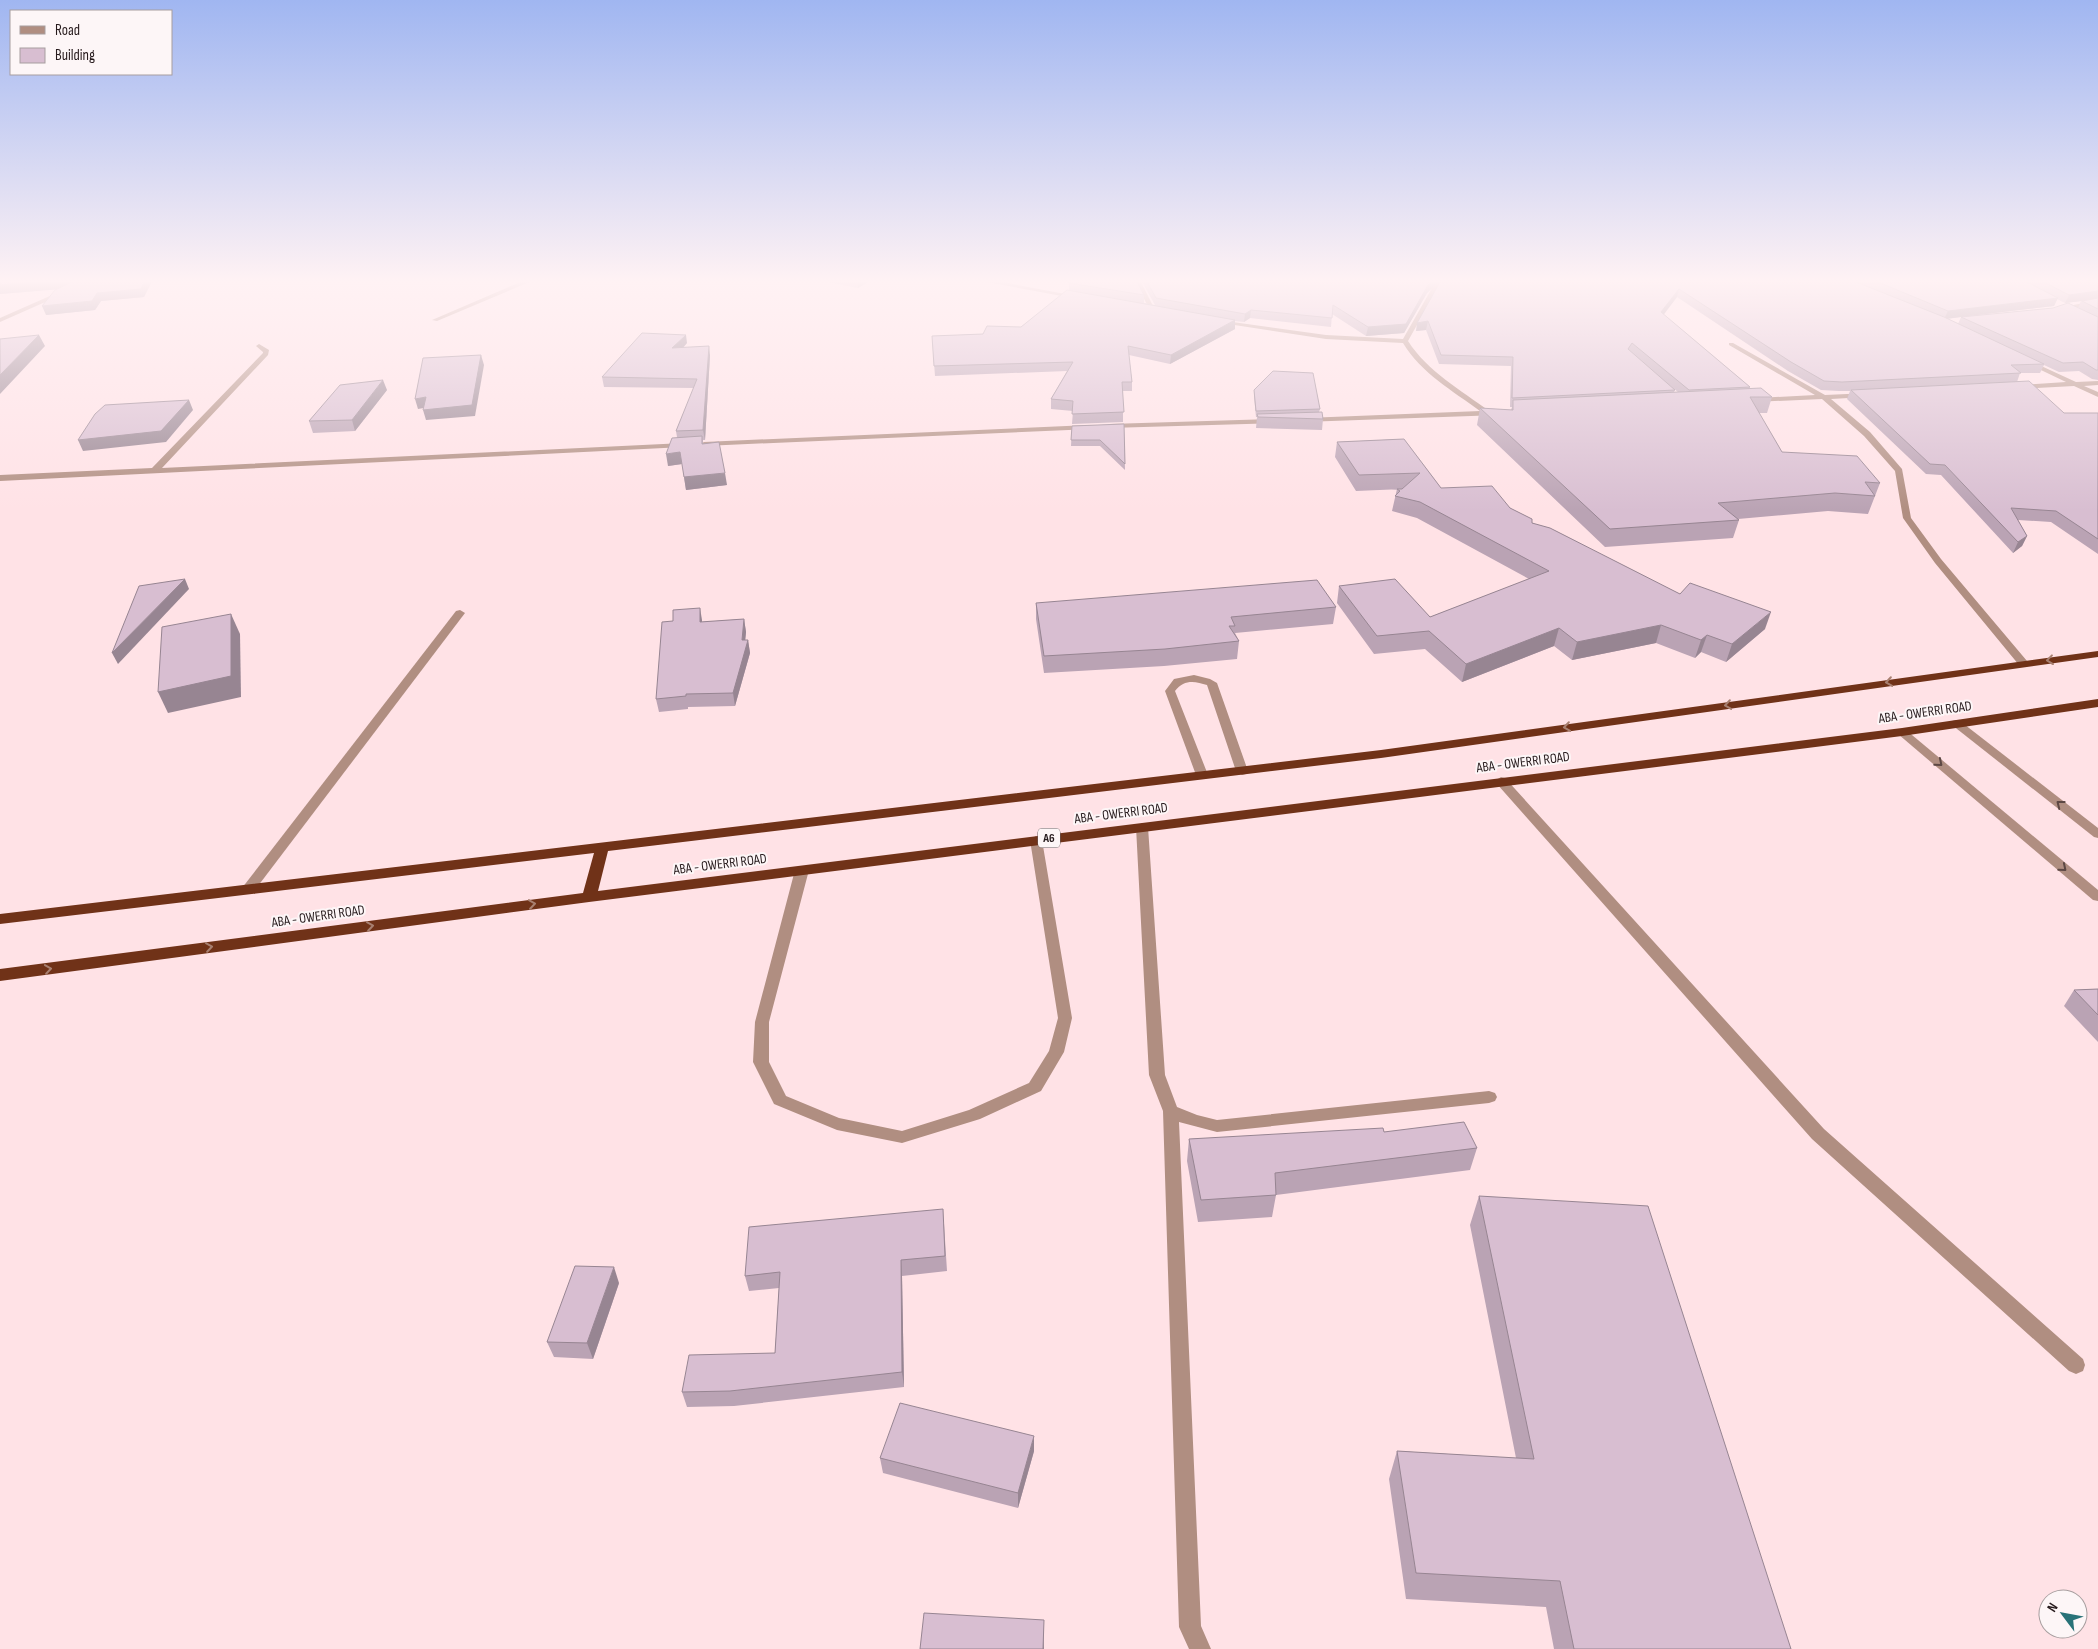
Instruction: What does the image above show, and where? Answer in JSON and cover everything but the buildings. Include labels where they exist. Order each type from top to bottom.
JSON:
[{"type":"highway","name":"ABA - OWERRI ROAD","points":[[0,919],[1382,754],[2098,654]]},
{"type":"highway","name":"ABA - OWERRI ROAD","points":[[0,975],[589,897],[1902,732],[2098,703]]},
{"type":"highway","points":[[589,897],[602,848]]},
{"type":"street","points":[[154,471],[263,357]]},
{"type":"street","points":[[1416,357],[1487,413]]},
{"type":"street","points":[[1754,357],[1824,397],[1867,434],[1899,471],[1907,518],[1938,561],[2023,663]]},
{"type":"street","points":[[2022,359],[2098,395]]},
{"type":"street","points":[[2007,387],[2098,383]]},
{"type":"street","points":[[1744,401],[1873,394]]},
{"type":"street","points":[[1292,420],[1507,412]]},
{"type":"street","points":[[0,478],[923,433],[1282,421]]},
{"type":"street","points":[[246,891],[460,613]]},
{"type":"street","points":[[1202,775],[1170,691],[1178,681],[1186,679],[1195,678],[1212,683],[1242,770]]},
{"type":"street","points":[[1956,723],[2098,834]]},
{"type":"street","points":[[1902,732],[2098,897]]},
{"type":"street","points":[[1502,781],[1818,1134],[2076,1365]]},
{"type":"street","points":[[1142,827],[1157,1075],[1171,1111],[1190,1626],[1200,1649]]},
{"type":"street","points":[[802,870],[762,1022],[761,1062],[780,1100],[837,1124],[902,1137],[974,1115],[1035,1087],[1056,1052],[1065,1018],[1036,840]]},
{"type":"street","points":[[1171,1111],[1194,1122],[1217,1126],[1489,1097]]}]
